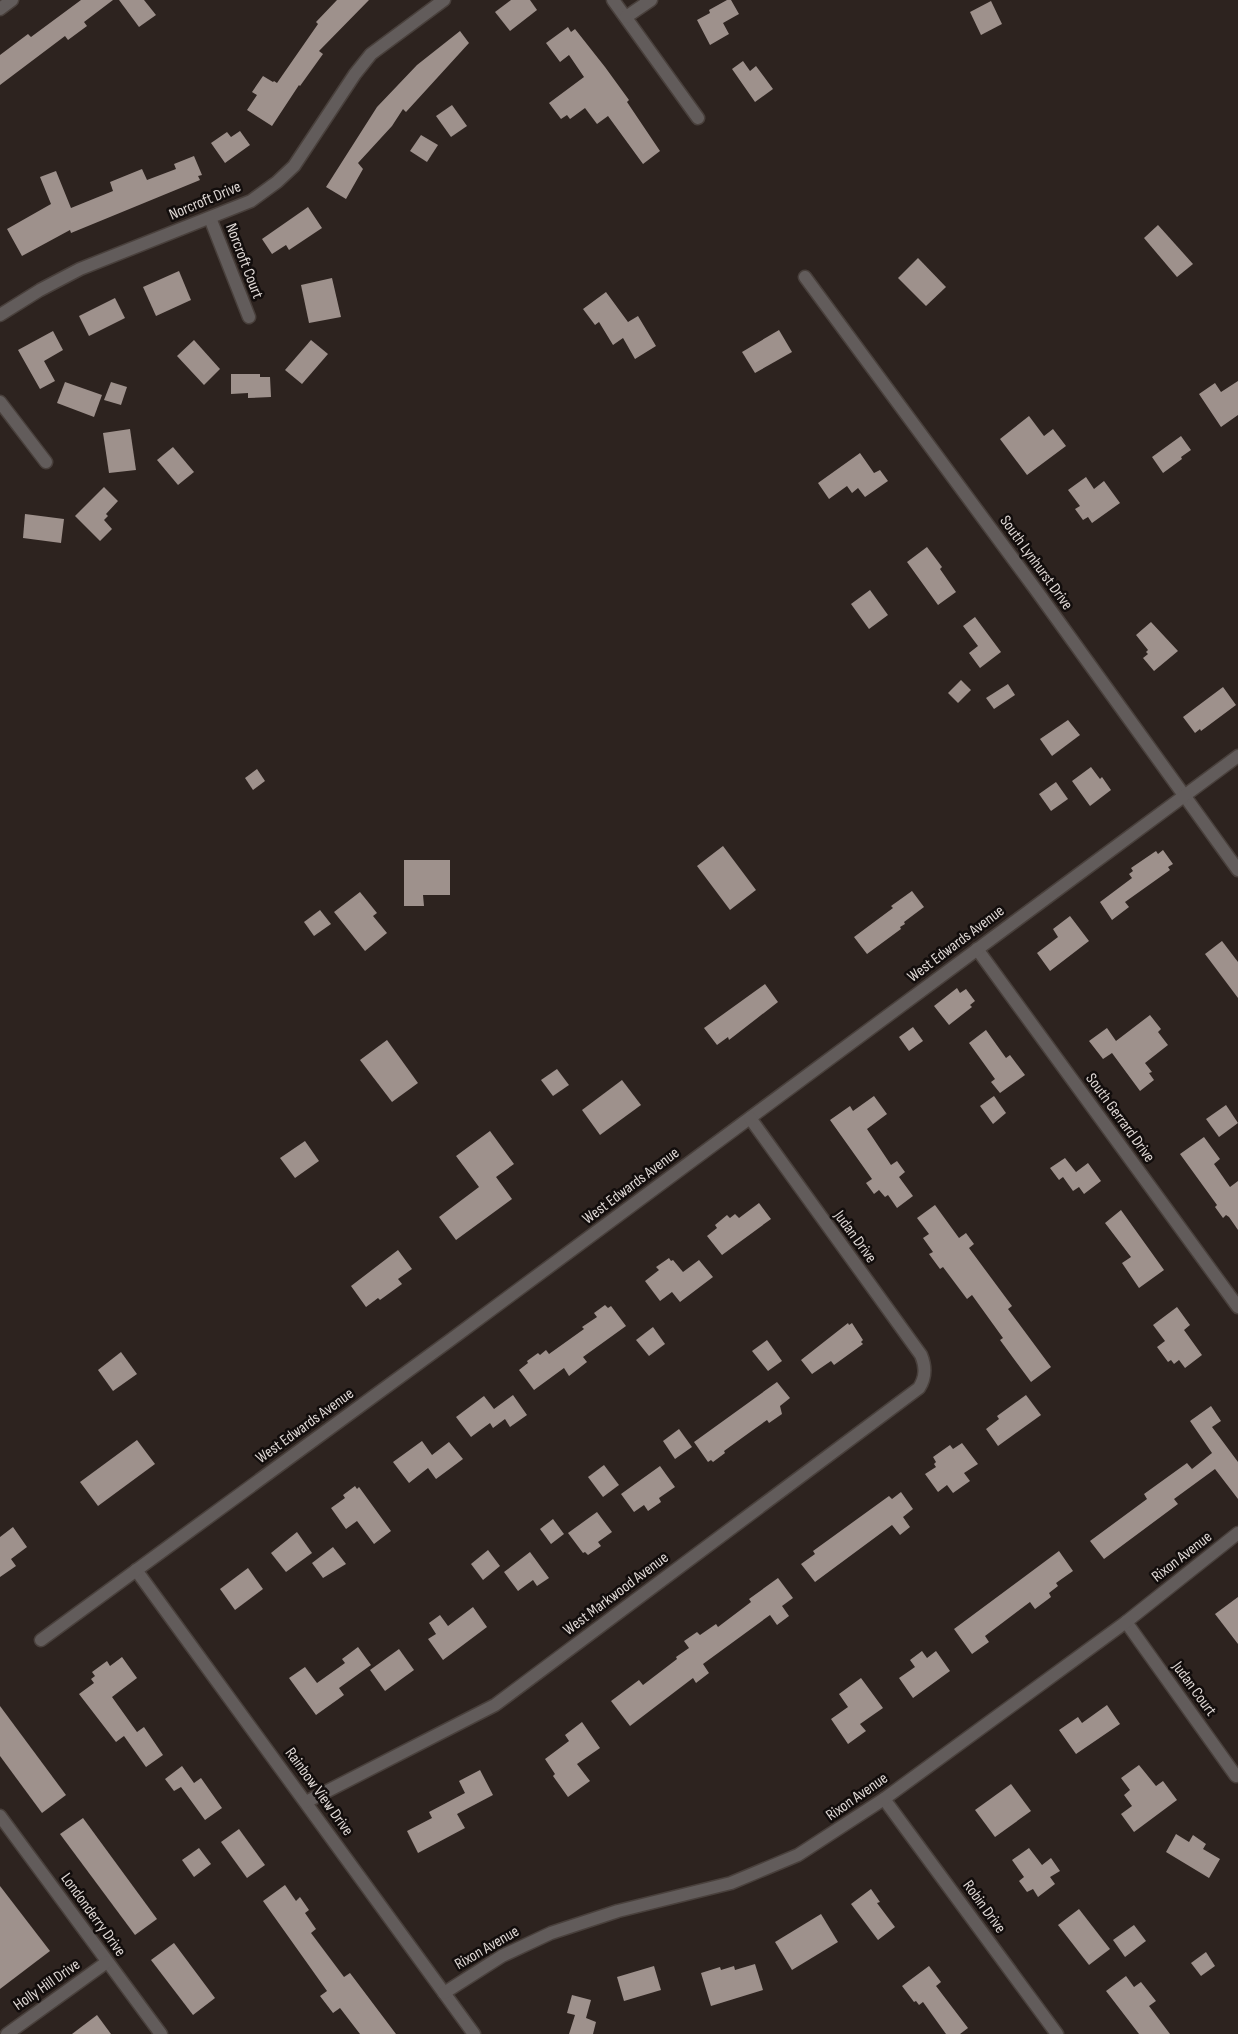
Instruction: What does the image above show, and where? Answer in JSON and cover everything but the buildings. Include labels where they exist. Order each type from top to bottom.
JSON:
[{"type":"street","points":[[0,9],[12,0]]},
{"type":"street","name":"Norcroft Drive","points":[[0,315],[40,290],[80,269],[251,201],[277,182],[294,166],[355,74],[371,54],[444,0]]},
{"type":"street","points":[[613,0],[698,118]]},
{"type":"street","points":[[626,17],[651,0]]},
{"type":"street","name":"Norcroft Court","points":[[210,218],[249,316]]},
{"type":"street","name":"South Lynhurst Drive","points":[[805,277],[1238,870]]},
{"type":"street","points":[[0,402],[46,462]]},
{"type":"street","name":"West Edwards Avenue","points":[[41,1640],[1238,756]]},
{"type":"street","name":"South Gerrard Drive","points":[[977,948],[1238,1307]]},
{"type":"street","name":"Judan Drive","points":[[750,1118],[921,1355],[924,1365],[924,1378]]},
{"type":"street","name":"West Markwood Avenue","points":[[306,1802],[495,1705],[917,1391],[924,1378]]},
{"type":"street","name":"Rixon Avenue","points":[[444,1993],[502,1956],[580,1922],[731,1883],[777,1866],[820,1843],[1126,1622],[1238,1533]]},
{"type":"street","name":"Rainbow View Drive","points":[[136,1570],[474,2034]]},
{"type":"street","name":"Judan Court","points":[[1126,1622],[1236,1776]]},
{"type":"street","name":"Robin Drive","points":[[884,1798],[1057,2034]]},
{"type":"street","name":"Londonderry Drive","points":[[0,1816],[161,2034]]},
{"type":"street","name":"Holly Hill Drive","points":[[6,2034],[107,1962]]}]
